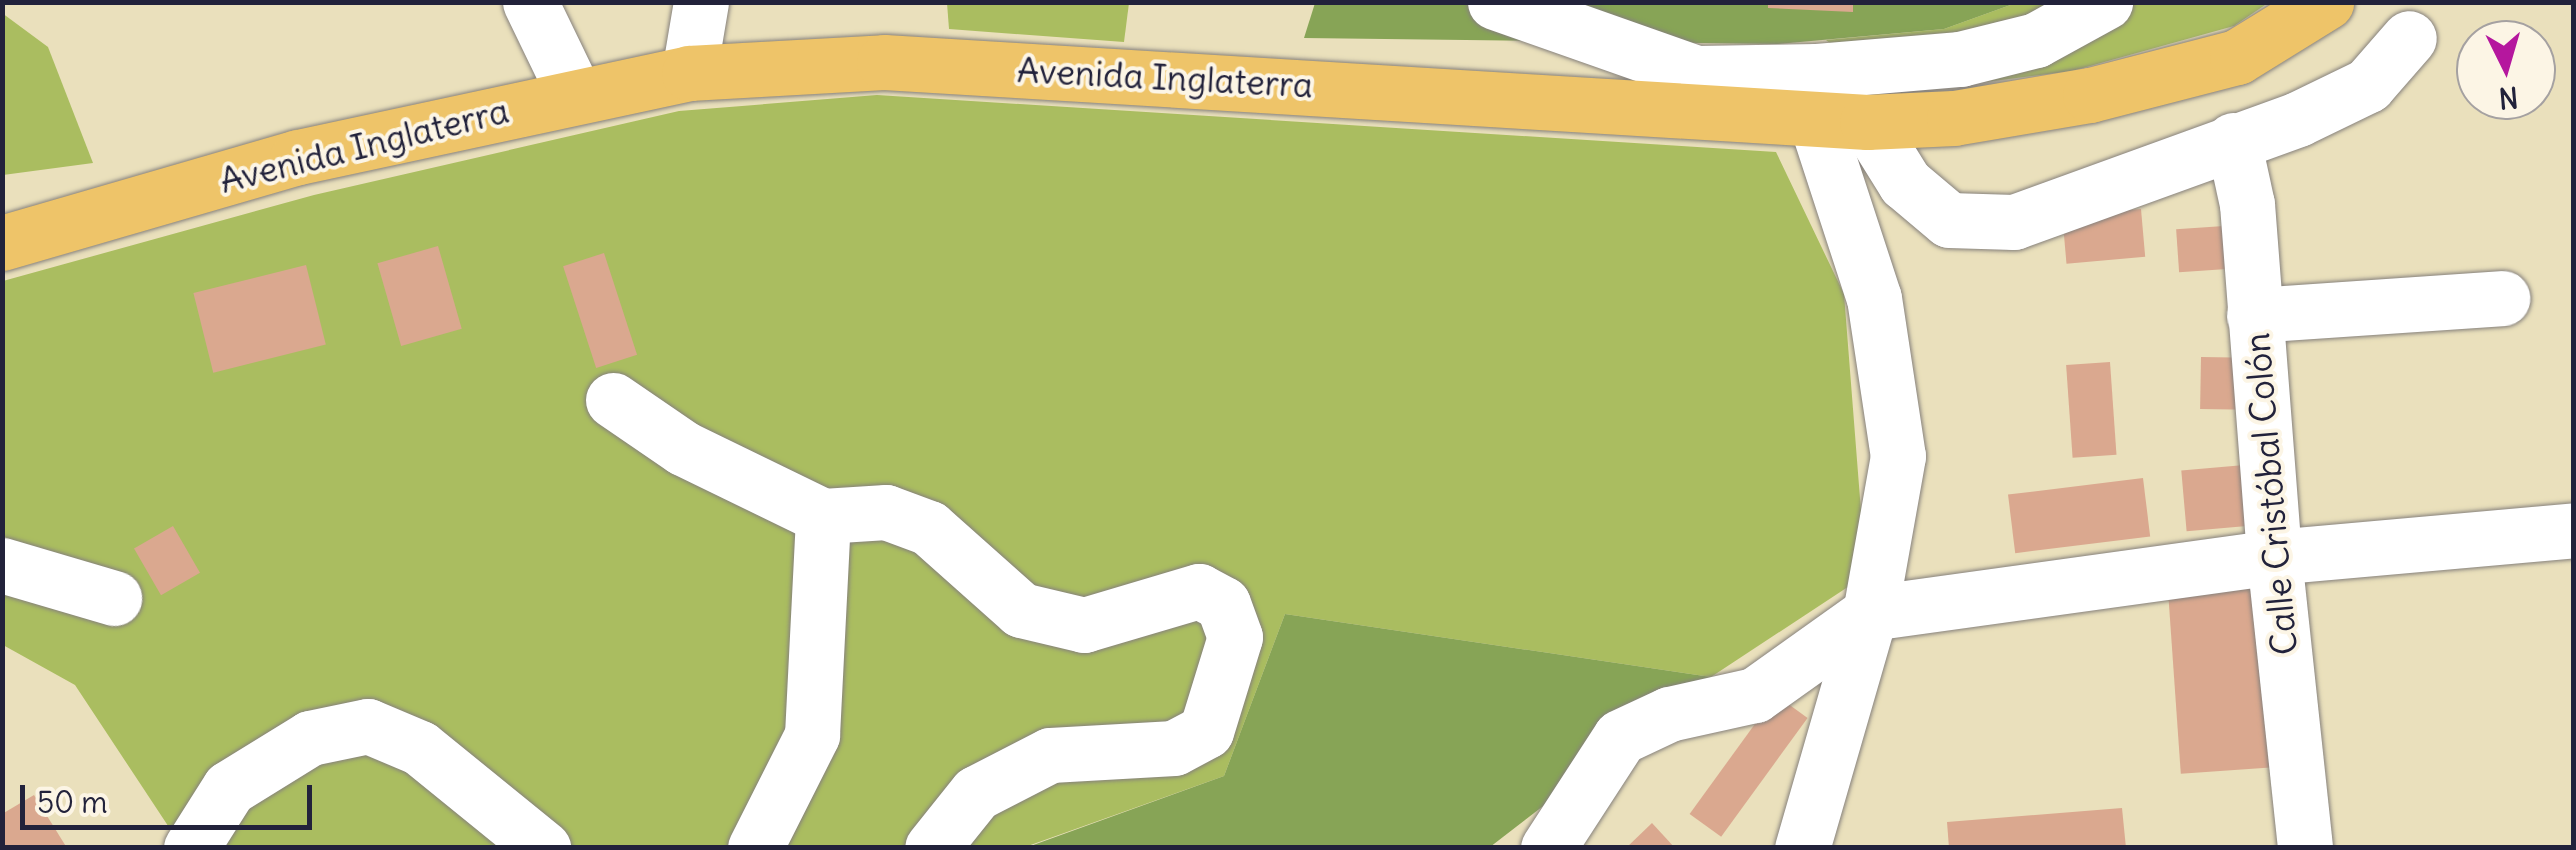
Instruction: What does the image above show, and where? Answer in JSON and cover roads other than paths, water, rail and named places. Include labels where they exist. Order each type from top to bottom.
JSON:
[{"type":"main road","name":"Avenida Inglaterra","points":[[2,243],[298,156],[575,94],[689,73],[884,62],[1833,103],[1954,118],[2237,56],[2326,2]]},
{"type":"street","points":[[530,2],[575,94]]},
{"type":"street","points":[[689,73],[701,2]]},
{"type":"street","points":[[1494,2],[1698,73],[1833,103],[1960,59],[2036,40],[2105,2]]},
{"type":"street","points":[[1833,103],[1905,183],[1949,220],[2014,222],[2368,86],[2410,38]]},
{"type":"street","points":[[1802,848],[1870,614],[1898,456],[1874,298],[1833,103]]},
{"type":"street","name":"Calle Cristóbal Colón","points":[[2233,140],[2247,204],[2274,557],[2305,848]]},
{"type":"street","points":[[2254,315],[2502,298]]},
{"type":"street","points":[[613,400],[683,448],[823,516],[886,512],[929,528],[1021,610],[1084,625],[1199,591],[1222,604],[1235,636],[1206,731],[1174,748],[1050,755],[976,792],[932,848]]},
{"type":"street","points":[[755,848],[812,735],[823,516]]},
{"type":"street","points":[[1548,848],[1620,737],[1669,714],[1755,695],[1870,614],[2274,557],[2574,530]]},
{"type":"street","points":[[2,565],[114,598]]},
{"type":"street","points":[[191,848],[229,788],[310,738],[368,726],[420,748],[543,848]]}]
